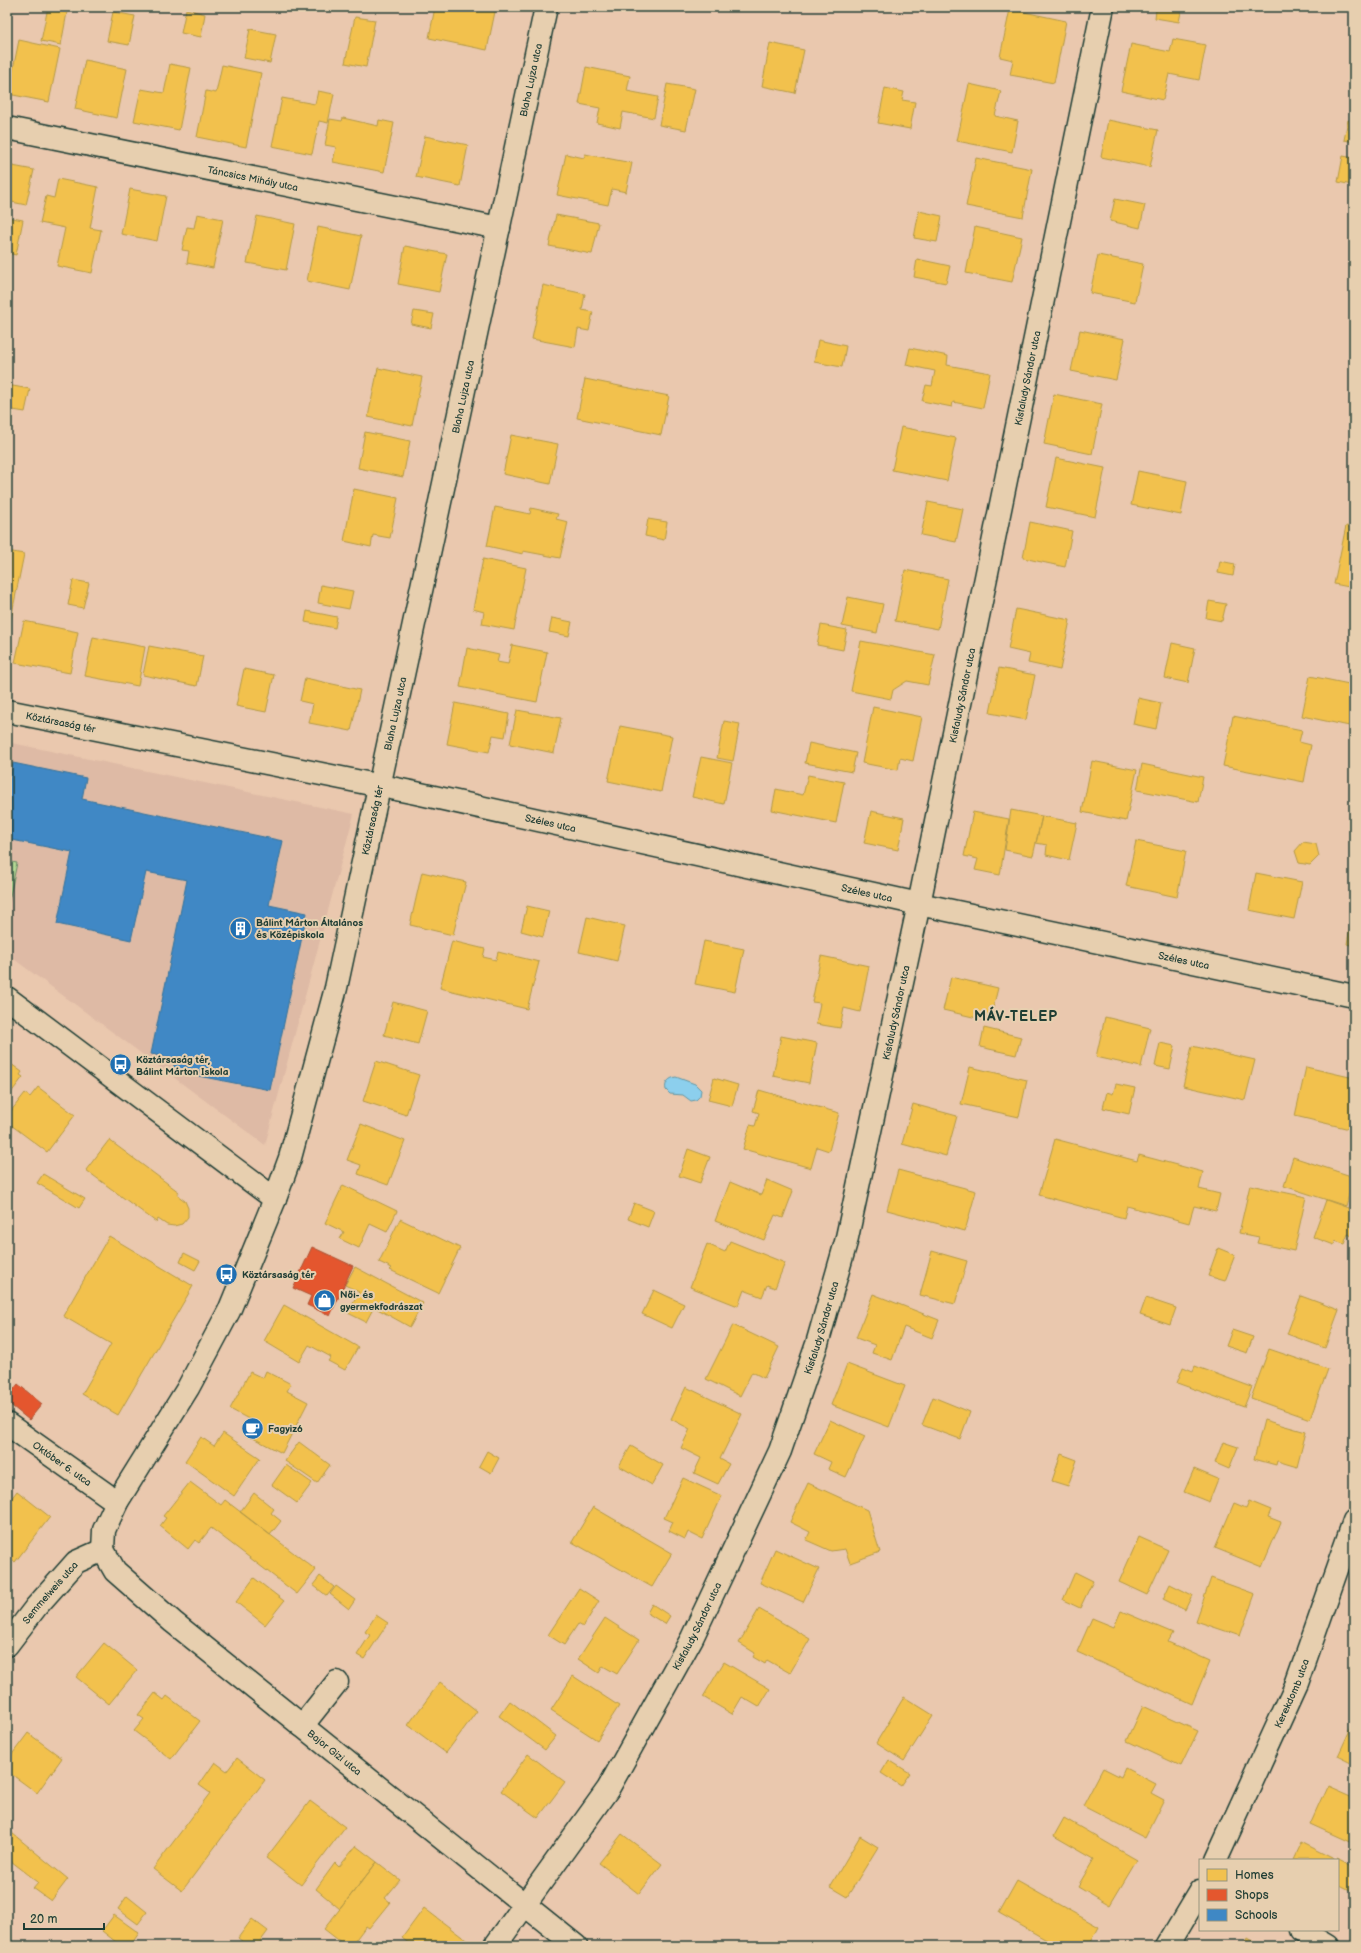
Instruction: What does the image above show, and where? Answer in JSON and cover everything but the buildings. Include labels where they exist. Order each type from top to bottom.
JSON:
[{"type":"street","name":"Blaha Lujza utca","points":[[380,786],[546,7]]},
{"type":"street","name":"Kisfaludy Sándor utca","points":[[495,1946],[526,1905],[608,1789],[692,1638],[780,1451],[817,1344],[846,1242],[919,904],[1103,7]]},
{"type":"street","name":"Táncsics Mihály utca","points":[[7,128],[499,228]]},
{"type":"street","name":"Köztársaság tér","points":[[7,711],[380,786],[336,988],[307,1100],[275,1199],[226,1318],[188,1388],[117,1502]]},
{"type":"street","name":"Széles utca","points":[[380,786],[919,904],[1354,996]]},
{"type":"street","points":[[7,998],[275,1199]]},
{"type":"street","name":"Október 6. utca","points":[[7,1424],[117,1502]]},
{"type":"street","points":[[103,1550],[104,1530],[117,1502]]},
{"type":"street","name":"Kerekdomb utca","points":[[1216,1859],[1296,1683],[1354,1521]]},
{"type":"street","name":"Bajor Gizi utca","points":[[103,1550],[115,1571],[138,1592],[576,1946]]},
{"type":"street","name":"Semmelweis utca","points":[[7,1645],[36,1607],[76,1562],[103,1550]]},
{"type":"street","points":[[302,1726],[337,1682]]},
{"type":"street","points":[[1167,1946],[1199,1893]]},
{"type":"street","points":[[1302,1931],[1327,1946]]},
{"type":"shaded area","points":[[7,742],[354,814],[265,1145],[7,954]]},
{"type":"green space","points":[[7,861],[17,863],[8,905],[7,905]]},
{"type":"water","points":[[676,1077],[695,1084],[701,1090],[700,1096],[696,1100],[691,1101],[683,1095],[670,1094],[666,1090],[666,1083]]},
{"type":"place","name":"Bálint Márton Általános és Középiskola","points":[[241,928]]},
{"type":"place","name":"Köztársaság tér, Bálint Márton Iskola","points":[[120,1065]]},
{"type":"place","name":"Köztársaság tér","points":[[227,1274]]},
{"type":"place","name":"Női- és gyermekfodrászat","points":[[324,1300]]},
{"type":"place","name":"Fagyizó","points":[[253,1428]]},
{"type":"district","name":"MÁV-TELEP","points":[[1016,1016]]}]
